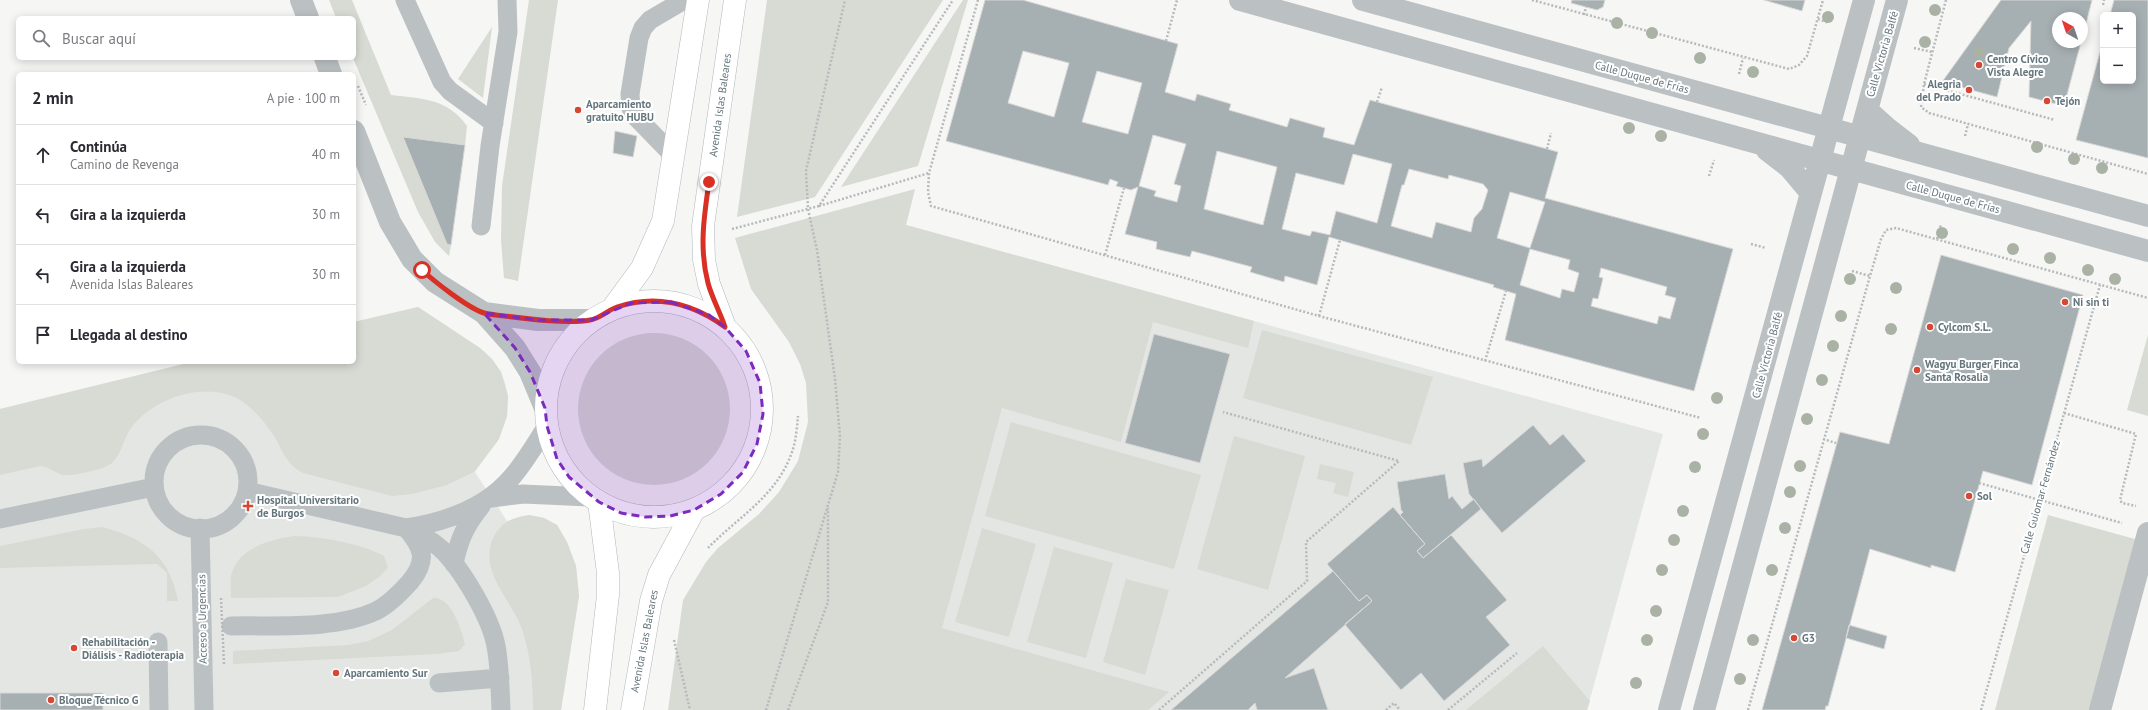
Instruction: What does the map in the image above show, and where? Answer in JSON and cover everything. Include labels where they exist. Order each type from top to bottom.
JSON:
[{"type":"main road","points":[[612,309],[642,268],[663,220],[698,0]]},
{"type":"main road","name":"Avenida Islas Baleares","points":[[725,327],[709,284],[704,260],[702,226],[735,0]]},
{"type":"main road","points":[[650,301],[671,302],[698,310],[725,327],[746,351],[760,383],[763,414],[757,444],[742,472],[721,494],[694,510],[670,516],[645,517],[621,512],[594,500],[571,480],[557,459],[546,417],[549,381],[557,360],[570,340],[591,320],[612,309],[631,303],[650,301]]},
{"type":"main road","points":[[594,500],[608,573],[608,595],[595,710]]},
{"type":"main road","name":"Avenida Islas Baleares","points":[[632,710],[651,601],[659,575],[694,510]]},
{"type":"street","points":[[301,0],[307,16]]},
{"type":"street","name":"Calle Duque de Frías","points":[[1240,0],[2148,251]]},
{"type":"street","name":"Calle Duque de Frías","points":[[1363,0],[2148,216]]},
{"type":"street","name":"Calle Victoria Balfé","points":[[1669,710],[1810,192],[1864,0]]},
{"type":"street","name":"Calle Victoria Balfé","points":[[1704,710],[1897,0]]},
{"type":"street","points":[[326,60],[330,72]]},
{"type":"street","name":"Calle Duque de Frías","points":[[1867,110],[1887,128],[1921,153]]},
{"type":"street","points":[[356,136],[390,222],[412,259],[435,282],[484,313],[515,348],[530,372],[546,417]]},
{"type":"street","name":"Calle Duque de Frías","points":[[1758,144],[1789,167],[1810,192]]},
{"type":"street","points":[[484,313],[538,320],[591,320]]},
{"type":"street","points":[[2100,710],[2148,533]]},
{"type":"lane","points":[[405,0],[442,82],[450,91],[494,123]]},
{"type":"lane","points":[[481,226],[494,123],[508,32],[507,0]]},
{"type":"lane","points":[[674,156],[637,118],[630,108],[630,94],[639,38],[643,28],[650,20],[684,0]]},
{"type":"lane","points":[[454,564],[458,542],[467,524],[487,501],[512,477],[546,417]]},
{"type":"lane","points":[[204,435],[219,438],[233,446],[243,459],[246,470],[248,491],[243,503],[235,514],[225,522],[213,527],[200,528],[187,526],[175,520],[165,512],[158,500],[154,486],[156,471],[162,456],[173,444],[188,437],[204,435]]},
{"type":"lane","points":[[0,519],[154,486]]},
{"type":"lane","points":[[248,491],[406,528],[426,537],[441,548],[454,564],[482,609],[490,627],[496,644],[500,678],[501,710]]},
{"type":"lane","points":[[406,528],[450,519],[487,501],[523,494],[594,500]]},
{"type":"lane","name":"Acceso a Urgencias","points":[[200,528],[204,710]]},
{"type":"lane","points":[[231,626],[336,622],[362,616],[378,610],[405,588],[420,567],[422,553],[418,542],[406,528]]},
{"type":"lane","points":[[158,642],[159,710]]},
{"type":"lane","points":[[439,683],[500,678]]},
{"type":"path","points":[[766,710],[838,472],[840,436],[835,379],[818,257],[808,209],[806,171],[845,0]]},
{"type":"path","points":[[819,206],[953,0]]},
{"type":"path","points":[[978,0],[929,173],[928,192],[931,206],[1319,316],[1701,418]]},
{"type":"path","points":[[1166,41],[1177,0]]},
{"type":"path","points":[[1532,0],[1789,69],[1799,65],[1807,56],[1823,0]]},
{"type":"path","points":[[1946,0],[1924,84],[1921,107],[1929,113],[2148,174]]},
{"type":"path","points":[[2103,4],[2104,0]]},
{"type":"path","points":[[1584,14],[1586,7]]},
{"type":"path","points":[[1924,84],[2055,120]]},
{"type":"path","points":[[1377,102],[1382,87]]},
{"type":"path","points":[[1547,148],[1551,133]]},
{"type":"path","points":[[729,229],[819,206],[929,173]]},
{"type":"path","points":[[1105,256],[1124,188]]},
{"type":"path","points":[[1748,710],[1823,439],[1881,239],[1886,230],[1896,228],[2148,298]]},
{"type":"path","points":[[1319,316],[1340,240]]},
{"type":"path","name":"Calle Guiomar Fernández","points":[[1981,710],[2100,285]]},
{"type":"path","points":[[1485,361],[1506,291]]},
{"type":"path","points":[[1159,710],[1307,581],[1306,542],[1399,461],[1223,412]]},
{"type":"path","points":[[2064,413],[2136,434],[2120,496],[2122,503]]},
{"type":"path","points":[[706,551],[761,502],[780,479],[793,450],[798,416]]},
{"type":"path","points":[[1823,439],[1836,443]]},
{"type":"path","points":[[1979,483],[2126,524]]},
{"type":"path","points":[[788,710],[828,602],[828,506]]},
{"type":"path","points":[[222,598],[224,664]]},
{"type":"path","points":[[670,649],[673,634],[690,710]]},
{"type":"path","points":[[1448,710],[1517,653]]},
{"type":"path","points":[[1386,710],[1394,703],[1400,710]]},
{"type":"highlighted area","points":[[671,302],[709,315],[725,327],[746,351],[760,383],[763,414],[757,444],[743,472],[721,494],[694,510],[670,516],[645,517],[621,513],[599,502],[569,477],[557,459],[547,426],[545,408],[530,372],[515,348],[484,313],[538,320],[591,320],[631,303]]},
{"type":"shaded area","points":[[329,0],[352,0],[391,95],[424,99],[443,105],[459,117],[467,126],[465,145],[403,138],[447,243],[451,245],[449,256],[435,242],[418,212],[354,60],[356,60],[356,16],[335,16]]},
{"type":"shaded area","points":[[529,0],[558,0],[518,281],[504,278],[501,240],[502,186]]},
{"type":"shaded area","points":[[767,0],[943,0],[815,197],[737,217]]},
{"type":"shaded area","points":[[963,0],[968,0],[918,166],[841,187]]},
{"type":"shaded area","points":[[492,27],[483,98],[458,79]]},
{"type":"shaded area","points":[[915,189],[906,225],[1254,321],[1248,348],[1153,322],[1121,442],[1002,408],[942,628],[1169,692],[1148,710],[668,710],[683,600],[706,562],[718,548],[759,514],[779,492],[798,461],[808,422],[806,383],[800,364],[789,342],[751,289],[735,238]]},
{"type":"shaded area","points":[[892,221],[1663,434],[1587,710],[871,710]]},
{"type":"shaded area","name":"Hospital Universitario de Burgos","points":[[418,307],[480,348],[492,359],[501,372],[508,396],[507,416],[499,439],[475,472],[507,521],[529,515],[544,518],[557,525],[567,542],[576,566],[579,596],[561,710],[0,710],[0,409],[184,364],[356,364],[356,322]]},
{"type":"shaded area","points":[[418,307],[480,348],[492,359],[501,372],[508,396],[507,416],[499,439],[474,472],[447,485],[412,494],[392,496],[303,473],[289,462],[269,428],[252,409],[239,399],[232,396],[218,392],[204,392],[190,393],[176,397],[151,409],[131,428],[115,460],[103,468],[84,473],[62,475],[49,468],[40,466],[0,475],[0,409],[184,364],[356,364],[356,322]]},
{"type":"shaded area","points":[[1262,330],[1433,377],[1411,445],[1243,398]]},
{"type":"shaded area","points":[[647,333],[661,333],[676,336],[690,342],[708,355],[721,373],[727,387],[730,409],[727,431],[721,445],[708,463],[690,476],[676,482],[661,485],[647,485],[632,482],[618,476],[606,468],[595,457],[587,445],[581,431],[578,416],[578,402],[581,387],[587,373],[595,361],[606,350],[618,342],[632,336]]},
{"type":"shaded area","points":[[2148,335],[2148,416],[2127,410]]},
{"type":"shaded area","points":[[1011,422],[1201,475],[1174,569],[985,516]]},
{"type":"shaded area","points":[[1234,436],[1305,456],[1268,590],[1197,569]]},
{"type":"shaded area","points":[[1320,464],[1354,472],[1348,497],[1333,493],[1336,483],[1317,479]]},
{"type":"shaded area","points":[[529,515],[544,518],[557,525],[567,542],[576,566],[579,596],[561,710],[533,710],[531,671],[523,632],[493,575],[490,563],[490,551],[496,532],[508,521]]},
{"type":"shaded area","points":[[2048,515],[2142,541],[2095,710],[1995,710]]},
{"type":"shaded area","points":[[102,527],[117,531],[130,537],[153,551],[169,572],[178,601],[167,601],[167,573],[157,564],[0,568],[0,546],[84,529]]},
{"type":"shaded area","points":[[982,528],[1036,544],[1009,637],[955,622]]},
{"type":"shaded area","points":[[295,536],[329,539],[374,551],[384,556],[388,568],[379,577],[366,586],[338,597],[231,598],[231,576],[234,566],[240,558],[256,547],[266,543]]},
{"type":"shaded area","points":[[1054,547],[1113,563],[1086,658],[1027,642]]},
{"type":"shaded area","points":[[1126,579],[1169,590],[1145,675],[1103,662]]},
{"type":"shaded area","points":[[433,598],[440,599],[455,615],[465,644],[459,651],[438,654],[233,664],[233,651],[348,645],[368,641],[392,630]]},
{"type":"shaded area","points":[[1543,646],[1590,701],[1587,710],[1466,710]]},
{"type":"building","points":[[985,0],[1023,0],[1178,44],[1165,92],[1195,101],[1197,94],[1231,104],[1229,110],[1287,127],[1290,118],[1325,128],[1323,137],[1354,145],[1370,100],[1558,152],[1545,198],[1733,249],[1694,391],[1505,340],[1516,294],[1493,287],[1494,285],[1329,237],[1317,285],[1285,276],[1284,282],[1250,272],[1252,267],[1192,251],[1190,257],[1156,249],[1157,242],[1125,234],[1138,187],[1131,190],[1116,186],[1118,182],[1110,179],[1108,185],[946,141]],"holes":[[[1023,51],[1069,63],[1054,117],[1008,103]],[[1097,71],[1142,83],[1128,134],[1082,122]],[[1153,135],[1186,144],[1174,184],[1181,186],[1177,202],[1154,196],[1156,191],[1139,186]],[[1217,151],[1277,167],[1263,225],[1204,209]],[[1353,154],[1392,164],[1377,223],[1336,211],[1330,235],[1312,231],[1310,236],[1282,229],[1296,173],[1344,185]],[[1409,169],[1448,179],[1449,175],[1483,184],[1488,190],[1482,209],[1474,218],[1471,232],[1436,222],[1432,238],[1391,226],[1402,185],[1404,185]],[[1510,192],[1545,202],[1530,248],[1497,238]],[[1530,249],[1570,260],[1568,269],[1579,273],[1574,292],[1562,289],[1560,298],[1520,285]],[[1601,268],[1667,287],[1665,295],[1676,298],[1670,319],[1659,316],[1657,324],[1591,306],[1593,298],[1598,299],[1603,278],[1599,277]]]},
{"type":"building","points":[[1572,0],[1605,0],[1603,7],[1597,10],[1571,3]]},
{"type":"building","points":[[1764,0],[1805,0],[1802,11]]},
{"type":"building","name":"Centro Cívico Vista Alegre","points":[[2001,0],[2092,0],[2088,16],[2088,12],[2052,12],[2052,48],[2079,48],[2064,106],[2029,97],[2031,21],[2009,48],[1997,97],[1942,82]]},
{"type":"building","points":[[2114,0],[2148,0],[2148,158],[2076,140],[2100,52],[2100,84],[2136,84],[2136,12],[2111,12]]},
{"type":"building","points":[[615,131],[637,136],[633,157],[613,153]]},
{"type":"building","points":[[403,137],[465,145],[451,245],[447,244]]},
{"type":"building","points":[[1941,255],[2083,295],[2032,485],[1983,471],[1955,572],[1931,565],[1931,568],[1870,549],[1828,706],[1826,706],[1825,710],[1762,710],[1840,432],[1889,444]]},
{"type":"building","points":[[1154,334],[1230,354],[1200,463],[1125,443]]},
{"type":"building","points":[[1533,425],[1550,445],[1563,434],[1586,461],[1502,533],[1469,494],[1463,463],[1482,459],[1483,467]]},
{"type":"building","points":[[1445,474],[1449,499],[1452,496],[1462,509],[1474,499],[1481,509],[1423,558],[1417,551],[1425,544],[1400,515],[1403,512],[1401,510],[1397,482]]},
{"type":"building","points":[[1393,507],[1425,544],[1417,551],[1423,558],[1451,535],[1507,600],[1486,617],[1510,645],[1444,701],[1421,673],[1401,690],[1346,626],[1345,624],[1372,601],[1367,595],[1359,601],[1327,564]]},
{"type":"building","points":[[1333,571],[1359,601],[1367,595],[1372,601],[1285,678],[1314,668],[1328,710],[1257,710],[1255,703],[1248,710],[1171,710]]},
{"type":"building","points":[[1849,625],[1887,636],[1884,649],[1846,638]]},
{"type":"building","name":"Bloque Técnico G","points":[[0,693],[103,693],[103,710],[0,710]]},
{"type":"place","name":"Centro Cívico Vista Alegre","points":[[1979,65]]},
{"type":"place","name":"Alegria del Prado","points":[[1969,90]]},
{"type":"place","name":"Tejón","points":[[2047,101]]},
{"type":"place","name":"Aparcamiento gratuito HUBU","points":[[578,110]]},
{"type":"place","name":"Ni sin ti","points":[[2065,302]]},
{"type":"place","name":"Cylcom S.L.","points":[[1930,327]]},
{"type":"place","name":"Wagyu Burger Finca Santa Rosalia","points":[[1917,370]]},
{"type":"place","name":"Sol","points":[[1969,496]]},
{"type":"place","name":"Hospital Universitario de Burgos","points":[[248,506]]},
{"type":"place","name":"G3","points":[[1794,638]]},
{"type":"place","name":"Rehabilitación - Diálisis - Radioterapia","points":[[74,648]]},
{"type":"place","name":"Aparcamiento Sur","points":[[336,673]]},
{"type":"place","name":"Bloque Técnico G","points":[[51,700]]},
{"type":"route","points":[[422,270],[435,282],[484,313],[538,320],[591,320],[612,309],[631,303],[650,301],[671,302],[692,307],[709,315],[725,327],[709,284],[704,260],[702,226],[709,182]]}]
